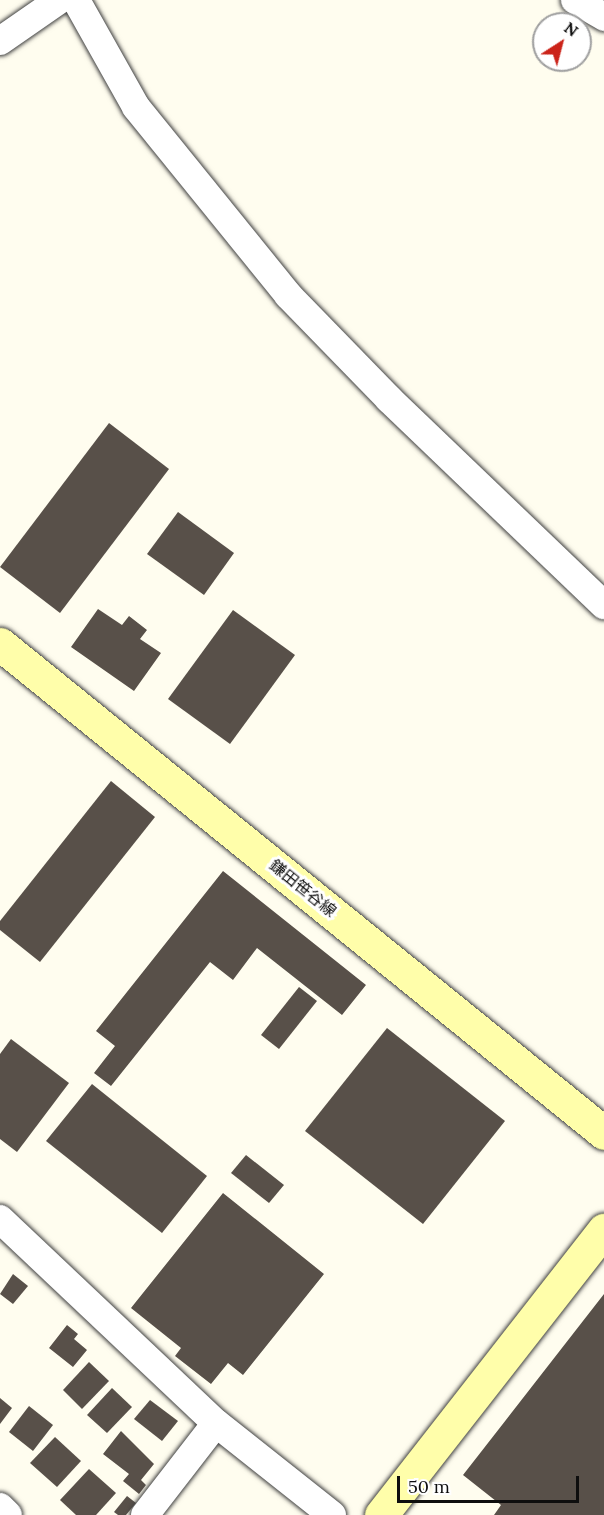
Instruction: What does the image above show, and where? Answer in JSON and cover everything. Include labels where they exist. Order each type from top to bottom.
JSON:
[{"type":"street","points":[[0,41],[59,0]]},
{"type":"street","points":[[76,0],[136,107],[288,295],[388,399],[604,605]]},
{"type":"street","points":[[575,0],[604,17]]},
{"type":"street","name":"鎌田笹谷線","points":[[0,644],[604,1133]]},
{"type":"street","points":[[0,1219],[216,1423],[332,1515]]},
{"type":"street","points":[[381,1515],[604,1230]]},
{"type":"street","points":[[145,1515],[216,1423]]},
{"type":"street","points":[[0,1508],[8,1515]]},
{"type":"building","points":[[109,423],[169,469],[60,613],[0,567]]},
{"type":"building","points":[[178,512],[234,553],[204,595],[147,554]]},
{"type":"building","points":[[98,609],[122,625],[129,616],[147,630],[140,639],[161,653],[134,691],[71,647]]},
{"type":"building","points":[[233,610],[295,655],[230,744],[168,699]]},
{"type":"building","points":[[111,781],[155,817],[40,962],[0,930],[0,921]]},
{"type":"building","points":[[223,871],[366,985],[342,1015],[257,948],[233,980],[210,962],[111,1086],[94,1073],[115,1046],[96,1031]]},
{"type":"building","points":[[299,987],[317,1001],[279,1049],[261,1035]]},
{"type":"building","points":[[387,1028],[505,1121],[423,1224],[305,1131]]},
{"type":"building","points":[[11,1039],[69,1083],[17,1152],[0,1139],[0,1054]]},
{"type":"building","points":[[92,1084],[207,1176],[162,1233],[46,1141]]},
{"type":"building","points":[[246,1155],[284,1185],[269,1203],[231,1173]]},
{"type":"building","points":[[223,1193],[324,1274],[243,1375],[228,1363],[211,1384],[175,1356],[181,1348],[131,1308]]},
{"type":"building","points":[[13,1274],[28,1286],[13,1304],[0,1294]]},
{"type":"building","points":[[604,1294],[604,1515],[494,1515],[501,1505],[463,1475]]},
{"type":"building","points":[[67,1325],[78,1334],[74,1339],[87,1350],[73,1367],[49,1348]]},
{"type":"building","points":[[89,1362],[109,1381],[82,1409],[63,1390]]},
{"type":"building","points":[[112,1388],[132,1407],[107,1433],[87,1415]]},
{"type":"building","points":[[0,1398],[12,1408],[0,1424]]},
{"type":"building","points":[[150,1400],[178,1421],[162,1441],[134,1419]]},
{"type":"building","points":[[29,1406],[53,1425],[33,1451],[9,1432]]},
{"type":"building","points":[[121,1431],[154,1464],[141,1480],[146,1485],[139,1494],[123,1481],[129,1474],[103,1454]]},
{"type":"building","points":[[55,1437],[81,1461],[57,1487],[30,1463]]},
{"type":"building","points":[[89,1469],[116,1493],[96,1515],[76,1515],[60,1500]]},
{"type":"building","points":[[127,1496],[136,1503],[126,1515],[118,1515],[114,1512]]}]
